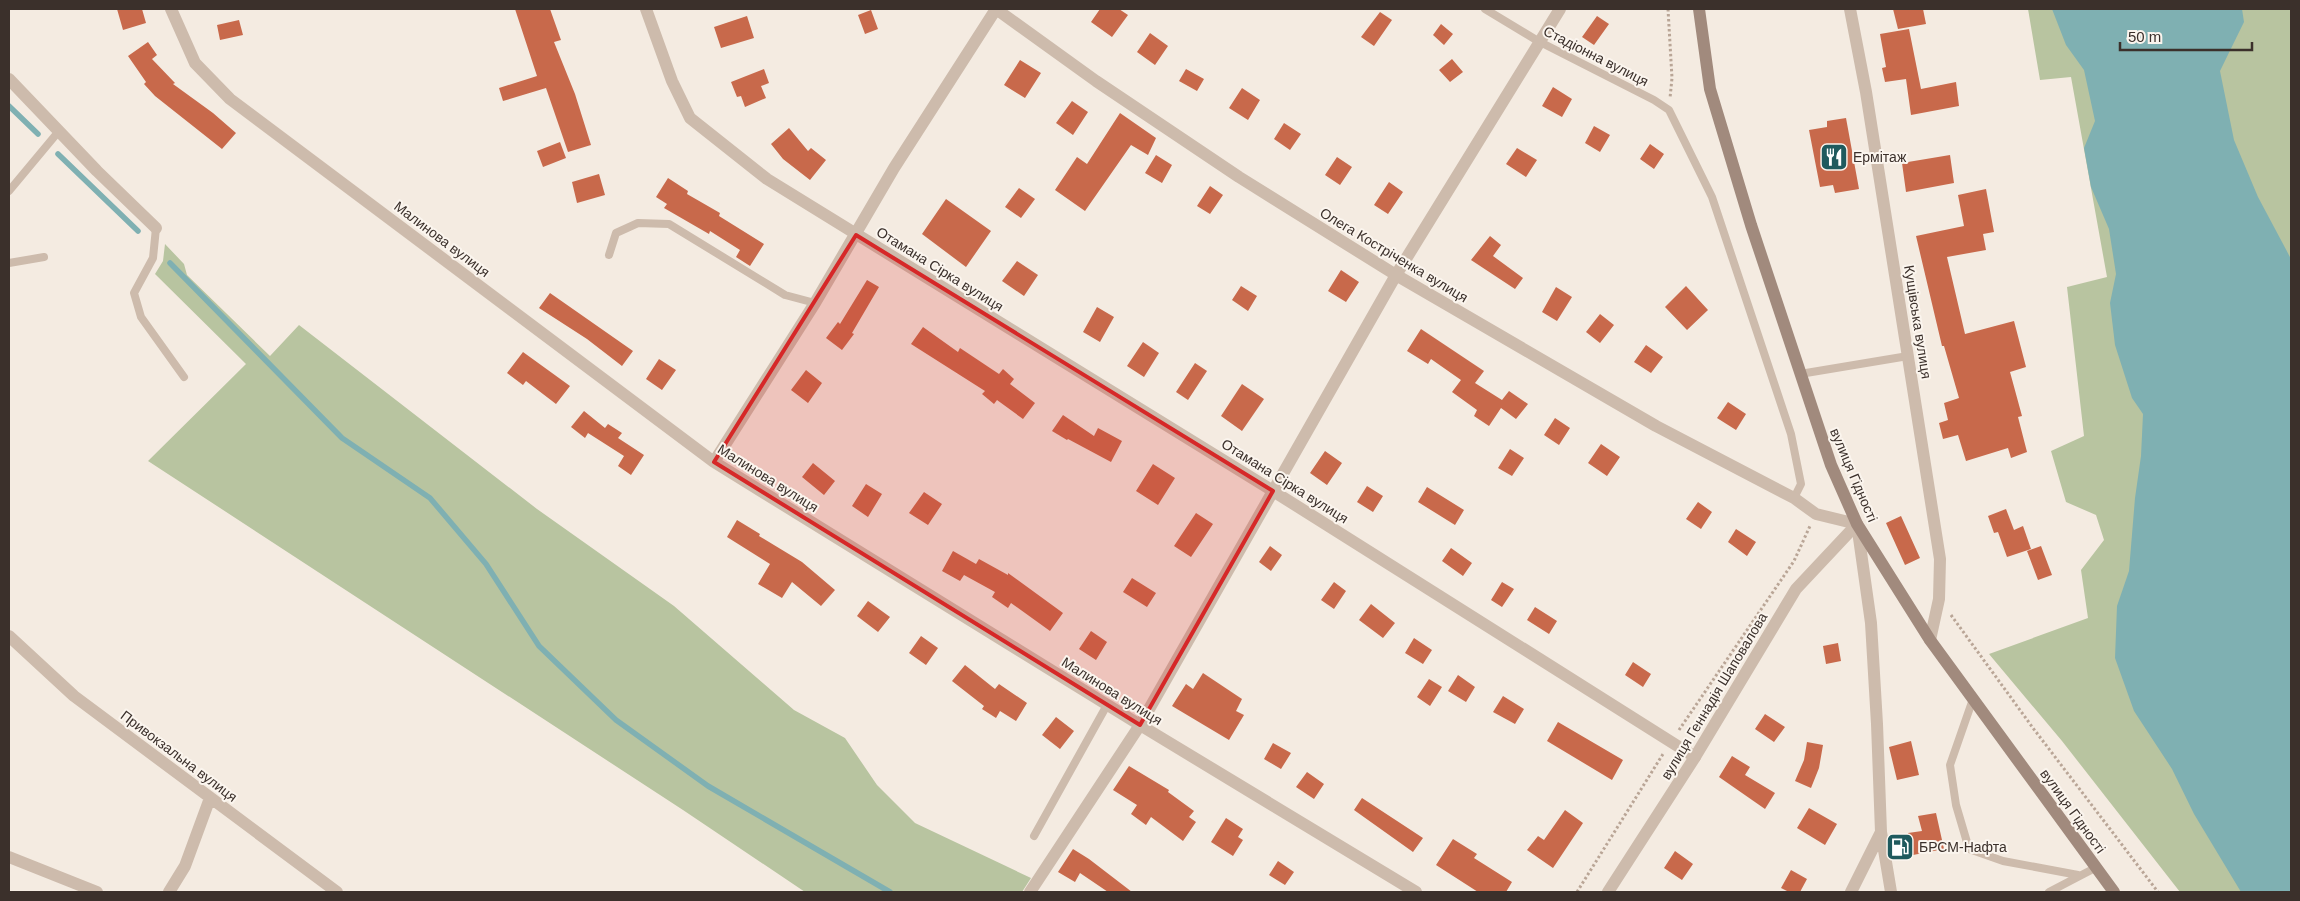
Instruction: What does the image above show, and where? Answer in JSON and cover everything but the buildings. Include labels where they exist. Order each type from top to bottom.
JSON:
[{"type":"main road","name":"вулиця Гідності","points":[[1699,9],[1710,88],[1800,374],[1831,465],[1857,524],[1930,640],[2114,892]]},
{"type":"street","name":"Малинова вулиця","points":[[171,9],[195,63],[230,99],[714,462],[1107,705],[1416,892]]},
{"type":"street","name":"Отамана Сірка вулиця","points":[[646,9],[672,81],[690,118],[767,180],[1273,491],[1696,756]]},
{"type":"street","points":[[714,462],[815,303],[894,168],[996,9]]},
{"type":"street","name":"Олега Костріченка вулиця","points":[[996,9],[1096,81],[1239,177],[1396,275],[1656,426],[1794,498],[1816,514]]},
{"type":"street","points":[[1030,892],[1140,725],[1396,275],[1538,41],[1560,9]]},
{"type":"street","name":"Кущівська вулиця","points":[[1850,9],[1866,92],[1940,559],[1939,599],[1930,640]]},
{"type":"street","points":[[9,79],[97,171],[156,228]]},
{"type":"street","points":[[1816,514],[1857,524],[1871,623],[1881,832],[1891,892]]},
{"type":"street","name":"вулиця Геннадія Шаповалова","points":[[1608,892],[1696,756],[1796,589],[1857,524]]},
{"type":"street","name":"Привокзальна вулиця","points":[[9,636],[74,696],[337,892]]},
{"type":"street","points":[[170,892],[185,866],[210,798]]},
{"type":"street","points":[[1851,892],[1881,832]]},
{"type":"street","points":[[9,857],[97,892]]},
{"type":"lane","name":"Стадіонна вулиця","points":[[1485,9],[1538,41],[1654,100],[1669,110]]},
{"type":"lane","points":[[1669,110],[1712,197],[1791,434],[1801,484],[1794,498]]},
{"type":"lane","points":[[9,191],[59,131]]},
{"type":"lane","points":[[609,255],[616,233],[638,223],[669,224],[784,295],[815,303]]},
{"type":"lane","points":[[156,228],[153,258],[134,293],[141,317],[184,377]]},
{"type":"lane","points":[[9,263],[44,257]]},
{"type":"lane","points":[[1800,374],[1908,356]]},
{"type":"lane","points":[[1973,699],[1950,765],[1956,805],[1969,849],[2003,861],[2078,875]]},
{"type":"lane","points":[[1034,836],[1107,705]]},
{"type":"lane","points":[[2049,892],[2078,875],[2095,868]]},
{"type":"path","points":[[1668,9],[1672,78],[1669,110]]},
{"type":"path","points":[[1577,892],[1671,741],[1794,561],[1816,514]]},
{"type":"path","points":[[1939,599],[2033,728],[2158,892]]},
{"type":"highlighted area","points":[[856,235],[1273,491],[1140,725],[714,462]]},
{"type":"green space","points":[[2028,9],[2291,9],[2291,892],[2180,892],[2062,741],[1989,654],[2088,618],[2081,570],[2104,540],[2096,515],[2066,502],[2051,451],[2084,436],[2067,287],[2107,277],[2071,77],[2040,80]]},
{"type":"green space","points":[[165,244],[184,264],[187,275],[270,356],[299,325],[537,509],[674,606],[794,710],[845,738],[877,785],[915,823],[1031,878],[1022,892],[805,892],[683,810],[148,461],[246,364],[155,274],[163,261]]},
{"type":"water","points":[[2052,9],[2242,9],[2244,22],[2220,71],[2234,140],[2258,197],[2291,259],[2291,892],[2241,892],[2194,814],[2172,769],[2134,711],[2115,658],[2117,606],[2129,571],[2135,498],[2141,456],[2143,414],[2132,398],[2115,345],[2110,303],[2116,274],[2109,229],[2091,187],[2084,148],[2095,121],[2084,70],[2066,45]]},
{"type":"waterway","points":[[9,106],[38,134]]},
{"type":"waterway","points":[[58,154],[138,231]]},
{"type":"waterway","points":[[170,263],[342,438],[430,498],[486,564],[539,646],[616,720],[708,786],[890,892]]},
{"type":"place","name":"Ермітаж","points":[[1834,157]]},
{"type":"place","name":"БРСМ-Нафта","points":[[1900,847]]}]
